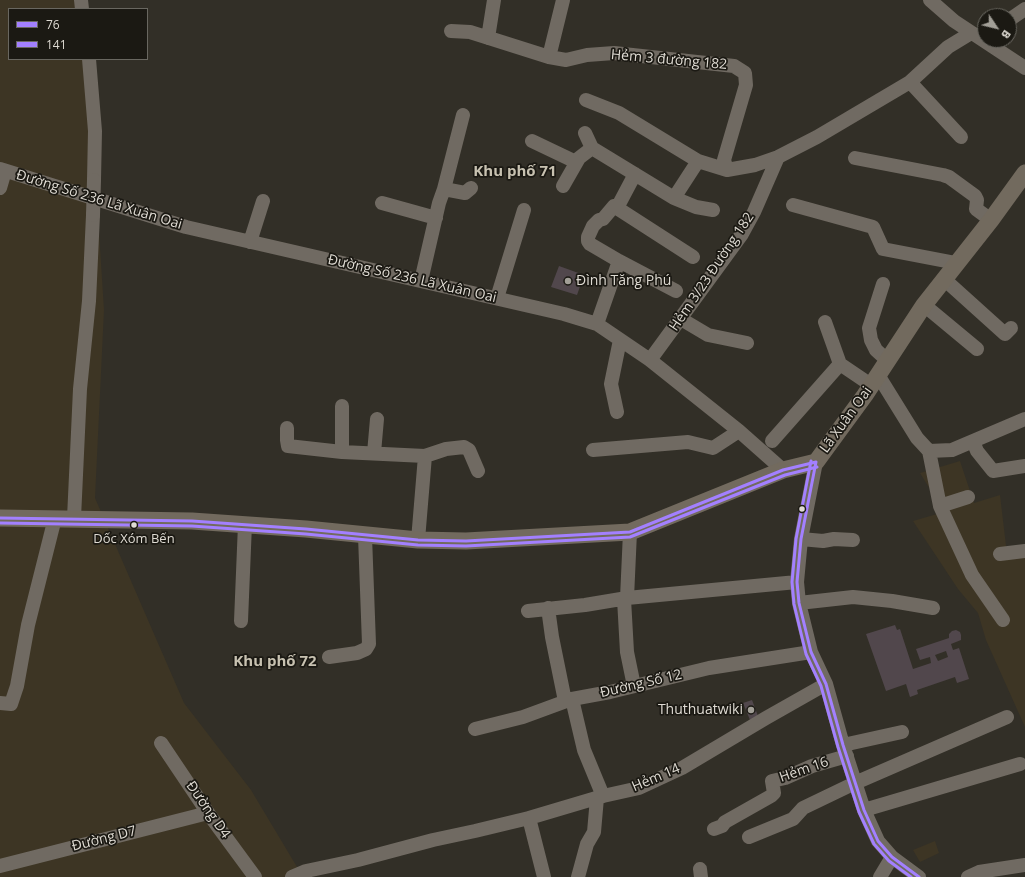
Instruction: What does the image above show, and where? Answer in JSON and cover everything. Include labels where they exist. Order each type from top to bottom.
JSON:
[{"type":"main road","name":"Lã Xuân Oai","points":[[0,518],[192,521],[306,529],[365,536],[466,542],[630,532],[783,470],[816,462],[875,380],[924,305],[991,220],[1025,173]]},
{"type":"street","points":[[488,38],[494,0]]},
{"type":"street","points":[[549,57],[564,0]]},
{"type":"street","points":[[930,0],[954,21],[977,35]]},
{"type":"street","name":"Hẻm 3 đường 182","points":[[451,31],[470,32],[549,57],[566,60],[588,55],[614,53],[734,66],[745,73],[746,85],[724,160],[727,170]]},
{"type":"street","points":[[586,100],[619,113],[698,161],[727,170],[755,166],[778,157],[817,137],[910,82],[948,48],[977,37]]},
{"type":"street","points":[[996,48],[1025,68]]},
{"type":"street","points":[[74,518],[80,389],[89,302],[94,215],[95,131],[89,60]]},
{"type":"street","points":[[910,82],[961,137]]},
{"type":"street","points":[[421,281],[463,115]]},
{"type":"street","points":[[586,133],[592,148],[674,198],[696,207],[713,210]]},
{"type":"street","points":[[532,141],[576,162]]},
{"type":"street","points":[[563,186],[579,158],[592,148]]},
{"type":"street","name":"Hẻm 3/23 Đường 182","points":[[650,360],[742,234],[754,212],[778,157]]},
{"type":"street","points":[[854,158],[949,177],[975,196],[977,200],[976,209],[991,220]]},
{"type":"street","points":[[674,198],[698,161]]},
{"type":"street","points":[[0,188],[3,170]]},
{"type":"street","name":"Đường Số 236 Lã Xuân Oai","points":[[3,170],[186,227],[497,298],[564,314],[597,324],[650,360],[739,431],[783,470]]},
{"type":"street","points":[[617,208],[635,174]]},
{"type":"street","points":[[444,189],[465,193],[472,188]]},
{"type":"street","points":[[250,242],[263,201]]},
{"type":"street","points":[[382,203],[436,218]]},
{"type":"street","points":[[793,205],[874,227],[883,249],[956,263]]},
{"type":"street","points":[[676,291],[590,244],[588,237],[593,226],[599,220],[603,219],[614,206],[692,257]]},
{"type":"street","points":[[497,298],[524,210]]},
{"type":"street","points":[[597,324],[619,261]]},
{"type":"street","points":[[944,280],[1005,334],[1011,328]]},
{"type":"street","points":[[883,284],[868,328],[871,340],[876,350],[887,360]]},
{"type":"street","points":[[924,305],[977,349]]},
{"type":"street","points":[[681,318],[708,335],[747,343]]},
{"type":"street","points":[[825,322],[840,364],[875,380],[917,438],[929,451],[940,506],[972,575],[1003,620]]},
{"type":"street","points":[[617,412],[611,384],[620,340]]},
{"type":"street","points":[[772,441],[840,364]]},
{"type":"street","points":[[342,406],[342,452]]},
{"type":"street","points":[[374,454],[377,419]]},
{"type":"street","points":[[929,451],[952,450],[1025,419]]},
{"type":"street","points":[[287,428],[287,443],[289,447],[342,452],[425,456],[446,448],[464,446],[469,450],[478,471]]},
{"type":"street","points":[[593,450],[688,442],[714,448],[739,431]]},
{"type":"street","points":[[973,441],[977,451],[994,471],[1025,466]]},
{"type":"street","points":[[418,540],[425,456]]},
{"type":"street","points":[[816,462],[801,539],[797,582],[799,602],[811,652],[826,684],[864,810],[878,841],[892,857],[919,877]]},
{"type":"street","points":[[940,506],[968,497]]},
{"type":"street","points":[[0,704],[11,704],[18,686],[28,625],[55,518]]},
{"type":"street","points":[[241,621],[245,524]]},
{"type":"street","points":[[630,532],[625,599],[627,652],[634,686]]},
{"type":"street","points":[[329,657],[357,653],[364,650],[369,644],[365,536]]},
{"type":"street","points":[[801,539],[823,541],[834,539],[853,540]]},
{"type":"street","points":[[1000,554],[1025,551]]},
{"type":"street","points":[[528,611],[625,599],[797,582]]},
{"type":"street","points":[[799,602],[853,597],[892,601],[933,608]]},
{"type":"street","points":[[548,608],[552,637],[568,700],[600,797],[594,832],[588,844],[578,877]]},
{"type":"street","name":"Đường Số 12","points":[[475,729],[523,717],[568,700],[610,692],[709,668],[811,652]]},
{"type":"street","name":"Hẻm 14","points":[[292,877],[306,871],[365,858],[433,840],[462,835],[529,818],[600,797],[639,788],[682,768],[826,684]]},
{"type":"street","points":[[749,837],[793,819],[803,808],[855,782],[1007,717]]},
{"type":"street","points":[[845,751],[902,732]]},
{"type":"street","name":"Đường D4","points":[[161,743],[208,813],[255,877]]},
{"type":"street","name":"Hẻm 16","points":[[714,830],[722,826],[725,822],[771,796],[774,793],[772,781],[785,778],[845,751]]},
{"type":"street","points":[[864,810],[1020,764]]},
{"type":"street","name":"Đường D7","points":[[0,866],[208,813]]},
{"type":"street","points":[[529,818],[544,877]]},
{"type":"street","points":[[880,877],[892,857]]},
{"type":"street","points":[[968,877],[979,872],[1025,865]]},
{"type":"shaded area","points":[[0,0],[84,0],[84,8],[8,8],[8,60],[88,60],[104,310],[95,498],[184,703],[251,790],[303,877],[0,877]]},
{"type":"shaded area","points":[[960,461],[974,503],[1000,495],[1007,554],[1025,550],[1025,727],[986,640],[978,613],[958,589],[913,521],[944,512],[920,473]]},
{"type":"shaded area","points":[[935,841],[939,853],[920,862],[913,850]]},
{"type":"building","name":"Đình Tăng Phú","points":[[559,266],[584,275],[577,295],[551,287]]},
{"type":"building","points":[[895,625],[897,630],[900,629],[913,669],[931,663],[930,657],[920,660],[916,649],[949,638],[949,634],[956,630],[960,632],[961,640],[951,644],[953,650],[959,648],[969,679],[957,683],[955,677],[917,690],[918,694],[910,697],[906,684],[886,691],[866,634]],"holes":[[[946,651],[948,657],[938,661],[935,655]]]},
{"type":"building","name":"Thuthuatwiki","points":[[752,700],[758,716],[750,720],[743,703]]},
{"type":"transit line","name":"141","points":[[811,461],[796,539],[792,582],[794,604],[806,654],[821,686],[838,747],[859,812],[874,844],[889,861],[911,877]]},
{"type":"transit line","name":"76","points":[[816,462],[801,539],[797,582],[799,603],[811,652],[826,684],[843,745],[864,810],[878,841],[892,857],[919,877]]},
{"type":"transit line","name":"76","points":[[0,518],[192,521],[306,529],[418,540],[466,541],[630,532],[783,470],[816,462]]},
{"type":"transit line","name":"141","points":[[0,523],[192,526],[306,534],[418,545],[466,546],[630,537],[785,475],[817,467]]},
{"type":"place","name":"Đình Tăng Phú","points":[[568,281]]},
{"type":"place","name":"Dốc Xóm Bến","points":[[134,525]]},
{"type":"place","name":"Thuthuatwiki","points":[[751,710]]},
{"type":"district","name":"Khu phố 71","points":[[515,172]]},
{"type":"district","name":"Khu phố 72","points":[[275,662]]}]
